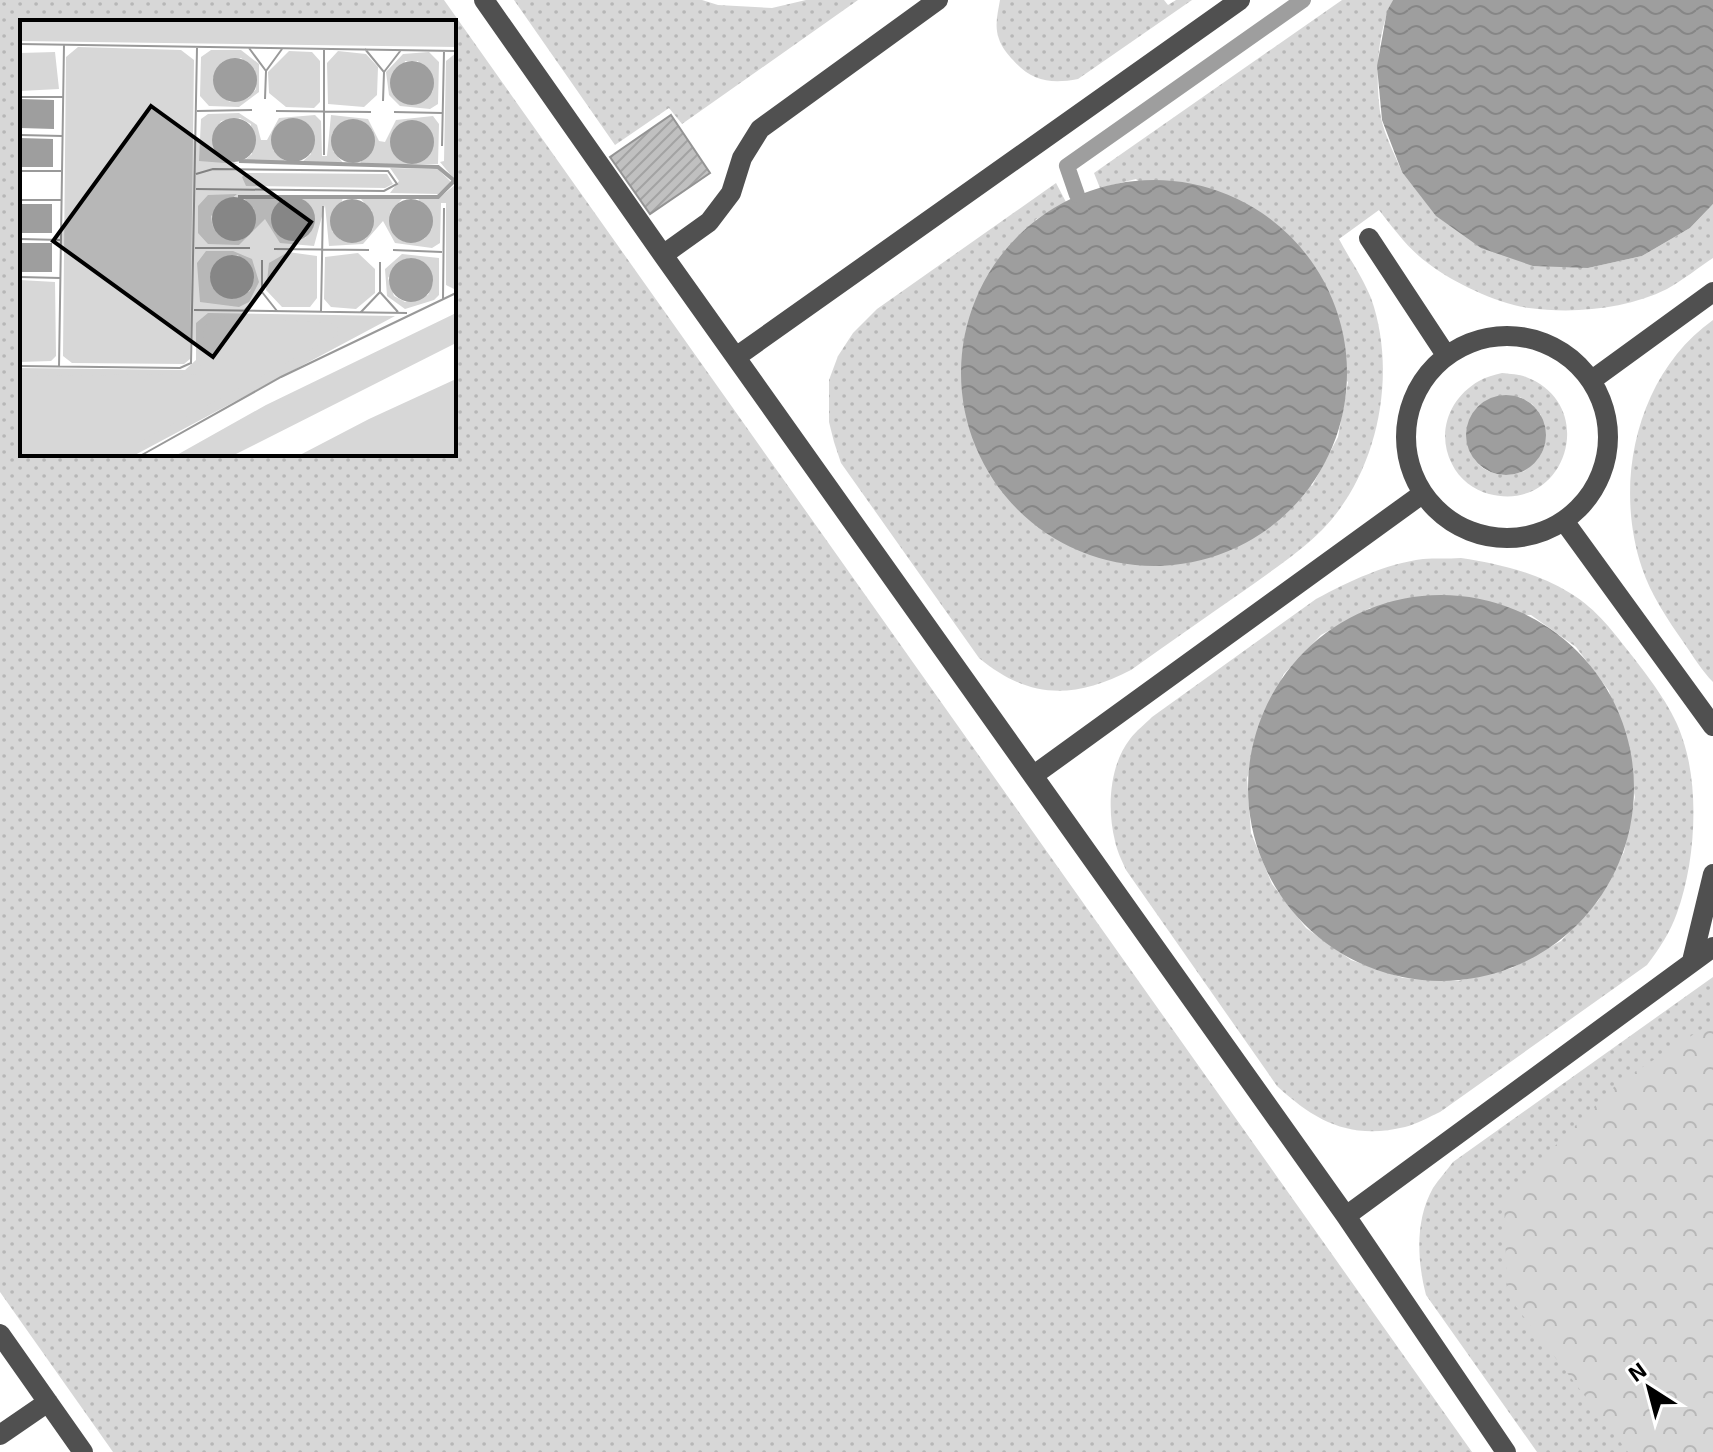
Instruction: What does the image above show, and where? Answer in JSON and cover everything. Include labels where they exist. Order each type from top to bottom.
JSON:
[{"type":"lane","points":[[484,0],[1346,1216],[1506,1452]]},
{"type":"lane","points":[[663,255],[709,222],[731,193],[742,158],[760,129],[938,0]]},
{"type":"lane","points":[[736,357],[1240,0]]},
{"type":"lane","points":[[1369,238],[1446,355]]},
{"type":"lane","points":[[1592,380],[1713,292]]},
{"type":"lane","points":[[1508,335],[1530,338],[1541,340],[1569,356],[1592,380],[1606,410],[1609,443],[1602,475],[1584,504],[1564,521],[1530,536],[1499,538],[1469,532],[1443,516],[1422,494],[1409,466],[1405,435],[1410,404],[1425,377],[1446,355],[1476,340],[1508,335]]},
{"type":"lane","points":[[1034,775],[1422,494]]},
{"type":"lane","points":[[1564,521],[1713,726]]},
{"type":"lane","points":[[1692,961],[1713,874]]},
{"type":"lane","points":[[1346,1216],[1713,947]]},
{"type":"lane","points":[[0,1334],[83,1452]]},
{"type":"lane","points":[[0,1435],[48,1402]]},
{"type":"green space","points":[[0,0],[444,0],[1472,1452],[113,1452],[0,1292]]},
{"type":"green space","points":[[514,0],[702,0],[718,5],[772,8],[806,0],[858,0],[682,124],[669,108],[615,145]]},
{"type":"green space","points":[[1000,0],[1164,0],[1168,5],[1176,0],[1192,0],[1078,79],[1060,81],[1035,77],[1020,67],[1005,50],[997,29]]},
{"type":"green space","points":[[1342,0],[1393,0],[1380,43],[1378,89],[1383,125],[1402,172],[1588,268],[1642,256],[1690,228],[1713,204],[1713,258],[1667,289],[1635,301],[1582,310],[1529,308],[1490,297],[1439,271],[1408,246],[1379,210],[1339,239],[1371,298],[1383,358],[1378,421],[1357,480],[1341,507],[1322,530],[1294,554],[1131,670],[1110,680],[1071,690],[1053,691],[1016,682],[979,658],[841,463],[829,422],[829,380],[838,356],[853,333],[877,309],[1056,183],[1066,202],[1035,220],[1312,486],[1338,437],[1348,382],[1136,179],[1100,188],[1094,173]]},
{"type":"green space","points":[[1713,320],[1713,682],[1650,588],[1634,535],[1630,501],[1638,432],[1649,400],[1666,369],[1687,343]]},
{"type":"green space","points":[[1502,373],[1523,376],[1549,391],[1562,410],[1567,432],[1564,454],[1554,473],[1538,488],[1516,496],[1489,494],[1468,483],[1452,464],[1445,440],[1448,417],[1460,397],[1479,381]],"holes":[[[1520,397],[1532,404],[1541,415],[1525,471],[1501,474],[1482,467],[1470,451],[1467,427]]]},
{"type":"green space","points":[[1461,558],[1517,570],[1570,593],[1604,622],[1648,676],[1674,718],[1688,760],[1692,781],[1693,827],[1688,872],[1674,920],[1647,965],[1440,1112],[1405,1127],[1368,1131],[1351,1129],[1320,1118],[1277,1086],[1126,870],[1112,829],[1114,775],[1130,739],[1152,717],[1316,599],[1395,565],[1423,559]],"holes":[[[1370,608],[1531,615],[1576,647],[1609,691],[1635,797],[1624,852],[1598,901],[1561,941],[1512,968],[1458,981],[1403,978],[1351,960],[1306,928],[1272,884],[1251,833],[1247,778],[1283,675],[1321,635]]]},
{"type":"green space","points":[[1713,977],[1713,1452],[1537,1452],[1426,1295],[1419,1240],[1427,1200],[1453,1162]]},
{"type":"green space","points":[[1713,1022],[1713,1452],[1628,1452],[1507,1295],[1504,1197],[1619,1082]]},
{"type":"water","points":[[1393,0],[1713,0],[1713,204],[1690,228],[1642,256],[1588,268],[1533,266],[1481,248],[1436,216],[1402,172],[1382,120],[1377,66],[1387,11]]},
{"type":"water","points":[[1154,180],[1192,184],[1228,195],[1261,213],[1290,237],[1314,266],[1332,299],[1343,335],[1347,373],[1343,411],[1332,447],[1314,480],[1290,509],[1261,533],[1228,551],[1192,562],[1154,566],[1116,562],[1080,551],[1047,533],[1018,509],[994,480],[976,447],[965,411],[961,373],[965,335],[976,299],[994,266],[1018,237],[1047,213],[1080,195],[1116,184]]},
{"type":"water","points":[[1506,395],[1521,398],[1534,407],[1543,420],[1546,435],[1543,450],[1534,463],[1521,472],[1506,475],[1491,472],[1478,463],[1469,450],[1466,435],[1469,420],[1478,407],[1491,398]]},
{"type":"water","points":[[1441,595],[1479,599],[1515,610],[1548,628],[1577,652],[1601,681],[1619,714],[1630,750],[1634,788],[1630,826],[1619,862],[1601,895],[1577,924],[1548,948],[1515,966],[1479,977],[1441,981],[1403,977],[1367,966],[1334,948],[1305,924],[1281,895],[1263,862],[1252,826],[1248,788],[1252,750],[1263,714],[1281,681],[1305,652],[1334,628],[1367,610],[1403,599]]},
{"type":"building","points":[[671,115],[710,173],[650,214],[610,157]]},
{"type":"waterway","points":[[1077,195],[1067,166],[1303,0]]}]
